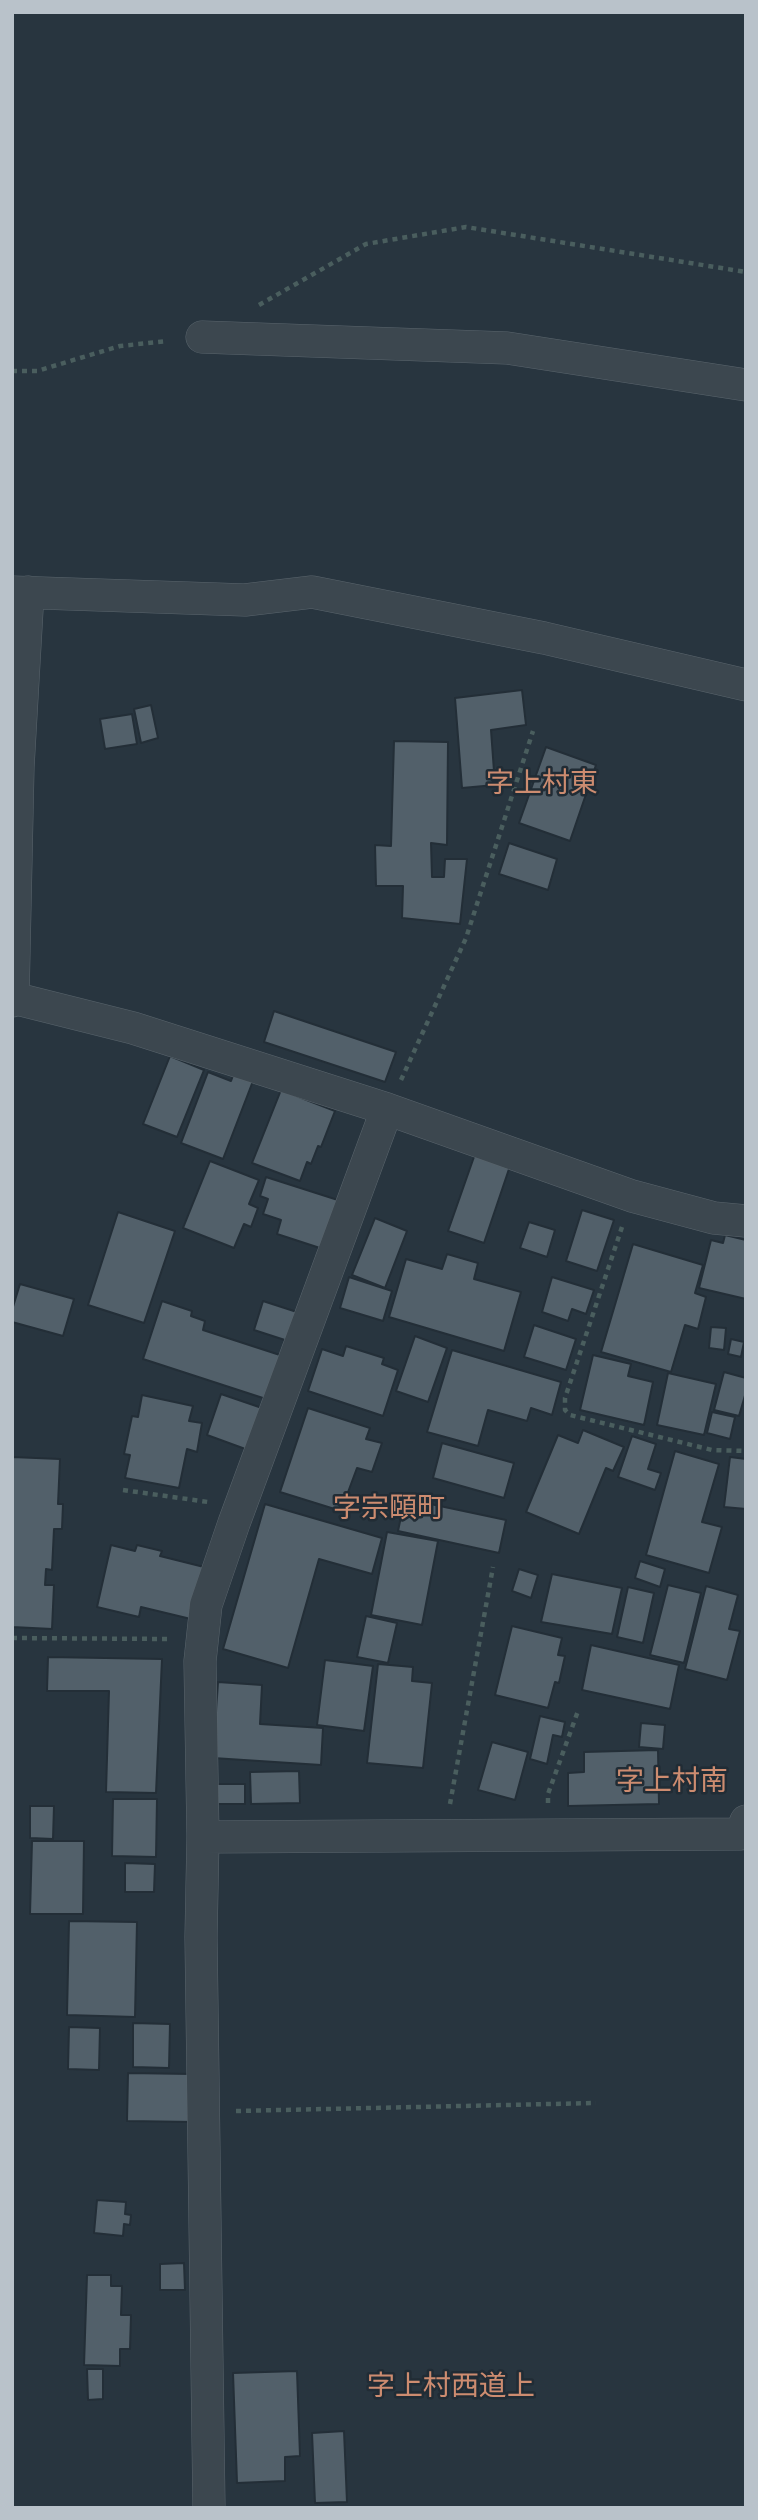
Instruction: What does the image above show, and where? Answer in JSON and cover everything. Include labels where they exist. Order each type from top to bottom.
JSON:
[{"type":"street","points":[[202,337],[507,348],[746,385]]},
{"type":"street","points":[[746,685],[544,638],[312,592],[245,600],[20,592],[13,999],[133,1028],[387,1109],[632,1196],[714,1218],[746,1221]]},
{"type":"street","points":[[209,2508],[200,1661],[206,1605],[387,1109]]},
{"type":"street","points":[[203,1837],[741,1834],[746,1821]]},
{"type":"path","points":[[249,311],[366,244],[466,227],[746,272]]},
{"type":"path","points":[[12,371],[37,371],[120,346],[202,337]]},
{"type":"path","points":[[387,1109],[466,938],[533,731]]},
{"type":"path","points":[[632,1196],[565,1398],[565,1410],[570,1415],[712,1450],[746,1451]]},
{"type":"path","points":[[123,1490],[240,1506]]},
{"type":"path","points":[[444,1835],[493,1567]]},
{"type":"path","points":[[12,1638],[202,1639]]},
{"type":"path","points":[[548,1835],[548,1794],[578,1711]]},
{"type":"path","points":[[204,2111],[596,2103]]},
{"type":"building","points":[[522,690],[526,725],[491,730],[495,785],[462,788],[455,698]]},
{"type":"building","points":[[151,705],[158,738],[141,743],[134,709]]},
{"type":"building","points":[[132,714],[137,744],[105,749],[100,719]]},
{"type":"building","points":[[394,741],[448,742],[447,845],[431,843],[432,877],[444,877],[445,859],[467,859],[460,924],[402,918],[403,886],[376,886],[375,845],[391,846]]},
{"type":"building","points":[[546,747],[596,765],[570,841],[519,823]]},
{"type":"building","points":[[509,843],[557,859],[548,890],[499,874]]},
{"type":"building","points":[[274,1011],[396,1052],[385,1082],[264,1042]]},
{"type":"building","points":[[170,1056],[204,1070],[177,1137],[143,1124]]},
{"type":"building","points":[[208,1072],[231,1081],[234,1073],[253,1081],[223,1159],[181,1143]]},
{"type":"building","points":[[281,1090],[335,1111],[321,1147],[318,1146],[311,1164],[307,1162],[300,1181],[252,1163]]},
{"type":"building","points":[[475,1154],[510,1166],[484,1243],[448,1231]]},
{"type":"building","points":[[210,1161],[259,1180],[249,1204],[258,1208],[251,1227],[244,1224],[234,1248],[183,1228]]},
{"type":"building","points":[[266,1177],[341,1201],[326,1250],[277,1234],[281,1220],[263,1214],[268,1199],[260,1196]]},
{"type":"building","points":[[582,1210],[614,1220],[597,1271],[566,1261]]},
{"type":"building","points":[[118,1212],[175,1231],[144,1323],[88,1305]]},
{"type":"building","points":[[375,1218],[407,1231],[385,1288],[352,1275]]},
{"type":"building","points":[[529,1222],[555,1230],[547,1257],[520,1248]]},
{"type":"building","points":[[725,1235],[746,1240],[746,1299],[699,1288],[711,1240],[723,1243]]},
{"type":"building","points":[[633,1244],[703,1265],[695,1293],[706,1297],[698,1329],[685,1325],[671,1372],[601,1352]]},
{"type":"building","points":[[447,1254],[478,1263],[474,1279],[521,1292],[504,1351],[389,1317],[406,1259],[442,1269]]},
{"type":"building","points":[[349,1277],[392,1291],[383,1321],[340,1308]]},
{"type":"building","points":[[552,1277],[594,1290],[586,1314],[572,1309],[568,1321],[542,1312]]},
{"type":"building","points":[[20,1284],[74,1299],[63,1336],[12,1322],[12,1310]]},
{"type":"building","points":[[162,1301],[192,1311],[191,1316],[205,1321],[203,1330],[283,1356],[269,1400],[143,1359]]},
{"type":"building","points":[[263,1301],[300,1313],[291,1342],[254,1330]]},
{"type":"building","points":[[534,1325],[576,1339],[566,1370],[524,1357]]},
{"type":"building","points":[[711,1327],[726,1328],[724,1350],[709,1348]]},
{"type":"building","points":[[415,1336],[447,1348],[428,1402],[396,1391]]},
{"type":"building","points":[[731,1339],[744,1342],[741,1357],[728,1354]]},
{"type":"building","points":[[346,1346],[384,1358],[382,1364],[398,1370],[383,1416],[308,1391],[322,1349],[343,1356]]},
{"type":"building","points":[[452,1350],[561,1382],[552,1415],[531,1408],[527,1421],[488,1410],[478,1446],[427,1432]]},
{"type":"building","points":[[593,1355],[631,1364],[628,1376],[653,1382],[644,1425],[580,1410]]},
{"type":"building","points":[[724,1372],[746,1378],[746,1392],[739,1416],[714,1410]]},
{"type":"building","points":[[668,1373],[716,1384],[704,1435],[657,1425]]},
{"type":"building","points":[[221,1394],[262,1408],[248,1450],[207,1435]]},
{"type":"building","points":[[142,1395],[193,1406],[189,1421],[202,1423],[197,1452],[187,1449],[179,1488],[125,1478],[130,1455],[124,1454],[132,1416],[138,1417]]},
{"type":"building","points":[[308,1408],[370,1428],[366,1439],[382,1443],[372,1472],[357,1468],[341,1511],[280,1492]]},
{"type":"building","points":[[712,1412],[735,1417],[730,1439],[707,1433]]},
{"type":"building","points":[[583,1430],[624,1447],[613,1471],[606,1468],[579,1534],[526,1512],[558,1435],[578,1443]]},
{"type":"building","points":[[632,1436],[656,1444],[648,1469],[661,1473],[655,1490],[618,1477]]},
{"type":"building","points":[[442,1443],[514,1463],[504,1498],[433,1478]]},
{"type":"building","points":[[675,1451],[719,1464],[702,1522],[722,1527],[709,1573],[646,1555]]},
{"type":"building","points":[[12,1457],[60,1459],[58,1504],[63,1504],[62,1529],[54,1529],[52,1570],[46,1569],[45,1585],[54,1585],[52,1629],[12,1627]]},
{"type":"building","points":[[730,1457],[746,1459],[746,1509],[724,1507]]},
{"type":"building","points":[[421,1502],[506,1520],[499,1553],[398,1531],[403,1507],[420,1510]]},
{"type":"building","points":[[265,1504],[382,1538],[372,1574],[319,1559],[288,1668],[223,1649]]},
{"type":"building","points":[[387,1532],[438,1541],[422,1625],[371,1615]]},
{"type":"building","points":[[111,1545],[135,1551],[137,1545],[162,1551],[160,1556],[208,1568],[195,1620],[141,1607],[139,1617],[97,1607]]},
{"type":"building","points":[[640,1561],[665,1569],[660,1587],[635,1578]]},
{"type":"building","points":[[519,1569],[538,1575],[531,1598],[512,1591]]},
{"type":"building","points":[[552,1574],[622,1588],[612,1634],[541,1622]]},
{"type":"building","points":[[668,1585],[701,1593],[684,1663],[650,1655]]},
{"type":"building","points":[[706,1586],[738,1595],[729,1629],[740,1631],[727,1680],[685,1669]]},
{"type":"building","points":[[628,1587],[654,1593],[643,1643],[617,1637]]},
{"type":"building","points":[[366,1616],[397,1623],[388,1663],[357,1657]]},
{"type":"building","points":[[512,1626],[562,1638],[558,1655],[565,1656],[559,1683],[555,1682],[548,1708],[495,1695]]},
{"type":"building","points":[[591,1645],[679,1665],[670,1709],[582,1690]]},
{"type":"building","points":[[48,1657],[162,1659],[156,1793],[106,1792],[109,1691],[47,1691]]},
{"type":"building","points":[[325,1660],[373,1666],[364,1731],[317,1725]]},
{"type":"building","points":[[378,1664],[413,1667],[412,1681],[432,1683],[423,1768],[367,1763]]},
{"type":"building","points":[[218,1682],[262,1685],[260,1724],[323,1728],[321,1765],[213,1758]]},
{"type":"building","points":[[540,1716],[565,1722],[562,1737],[553,1735],[547,1764],[530,1759]]},
{"type":"building","points":[[641,1723],[665,1725],[663,1749],[639,1747]]},
{"type":"building","points":[[492,1742],[528,1752],[515,1800],[478,1790]]},
{"type":"building","points":[[658,1750],[659,1804],[568,1806],[568,1773],[584,1772],[584,1752]]},
{"type":"building","points":[[299,1771],[300,1803],[251,1804],[250,1772]]},
{"type":"building","points":[[217,1784],[245,1784],[245,1804],[217,1804]]},
{"type":"building","points":[[113,1799],[157,1799],[156,1857],[112,1856]]},
{"type":"building","points":[[30,1806],[54,1806],[53,1839],[30,1838]]},
{"type":"building","points":[[32,1841],[84,1841],[83,1914],[30,1914]]},
{"type":"building","points":[[125,1863],[155,1864],[154,1892],[125,1892]]},
{"type":"building","points":[[69,1921],[137,1922],[135,2017],[67,2015]]},
{"type":"building","points":[[133,2023],[170,2024],[169,2068],[133,2067]]},
{"type":"building","points":[[69,2027],[100,2028],[99,2070],[68,2069]]},
{"type":"building","points":[[128,2073],[192,2074],[192,2122],[127,2121]]},
{"type":"building","points":[[97,2200],[126,2202],[125,2214],[131,2215],[130,2225],[124,2224],[123,2236],[94,2233]]},
{"type":"building","points":[[184,2263],[185,2290],[160,2290],[160,2264]]},
{"type":"building","points":[[87,2275],[111,2275],[111,2286],[122,2286],[121,2315],[131,2315],[130,2349],[120,2349],[120,2366],[84,2365]]},
{"type":"building","points":[[87,2369],[103,2369],[103,2399],[88,2400]]},
{"type":"building","points":[[297,2371],[300,2456],[285,2457],[285,2481],[237,2483],[233,2373]]},
{"type":"building","points":[[344,2431],[347,2502],[315,2503],[312,2433]]},
{"type":"district","name":"字上村東","points":[[542,784]]},
{"type":"district","name":"字宗頤町","points":[[389,1509]]},
{"type":"district","name":"字上村南","points":[[672,1782]]},
{"type":"district","name":"字上村西道上","points":[[451,2387]]}]
